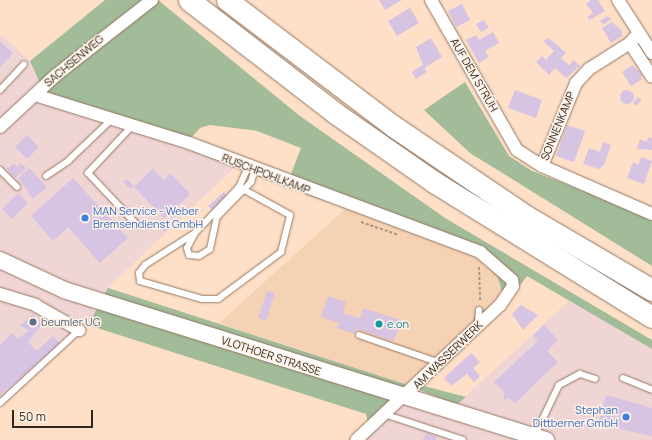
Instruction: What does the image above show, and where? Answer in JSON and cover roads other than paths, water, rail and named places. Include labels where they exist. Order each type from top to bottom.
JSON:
[{"type":"highway","points":[[189,0],[335,114],[434,182],[652,317]]},
{"type":"highway","points":[[227,0],[304,60],[393,126],[526,216],[652,290]]},
{"type":"highway","points":[[242,0],[285,35],[304,60]]},
{"type":"main road","name":"VLOTHOER STRASSE","points":[[0,260],[64,290],[404,398],[540,438]]},
{"type":"street","name":"SACHSENWEG","points":[[0,127],[35,95],[138,9],[152,0]]},
{"type":"street","name":"AUF DEM STRÜH","points":[[431,0],[517,150],[542,166]]},
{"type":"street","points":[[618,0],[652,53]]},
{"type":"street","name":"SONNENKAMP","points":[[542,166],[576,83],[589,68],[630,43],[639,33]]},
{"type":"street","points":[[630,43],[652,77]]},
{"type":"street","name":"RUSCHPOHLKAMP","points":[[35,95],[113,118],[252,168],[480,252],[493,263]]},
{"type":"street","points":[[542,166],[652,214]]},
{"type":"street","name":"AM WASSERWERK","points":[[356,440],[404,398],[478,326],[513,286],[512,280],[493,263]]},
{"type":"street","points":[[0,294],[35,305],[80,330]]},
{"type":"lane","points":[[0,90],[24,64]]},
{"type":"lane","points":[[46,176],[68,161],[113,118]]},
{"type":"lane","points":[[133,125],[88,173],[137,225]]},
{"type":"lane","points":[[195,234],[187,248],[189,255],[199,256],[210,249],[217,217],[241,189],[252,168]]},
{"type":"lane","points":[[0,170],[17,187]]},
{"type":"lane","points":[[241,189],[290,215],[281,252],[218,299],[202,299],[140,282],[139,273],[145,265],[195,234],[241,189]]},
{"type":"lane","points":[[478,326],[479,310]]},
{"type":"lane","points":[[0,403],[80,330]]},
{"type":"lane","points":[[359,336],[440,363]]},
{"type":"lane","points":[[540,438],[559,385],[580,374],[595,379]]},
{"type":"lane","points":[[623,378],[652,390]]},
{"type":"lane","points":[[384,414],[463,440]]},
{"type":"place","name":"MAN Service - Weber Bremsendienst GmbH","points":[[85,218]]},
{"type":"place","name":"beumler UG","points":[[33,322]]},
{"type":"place","name":"e.on","points":[[379,324]]},
{"type":"place","name":"Stephan Dittberner GmbH","points":[[626,417]]}]
